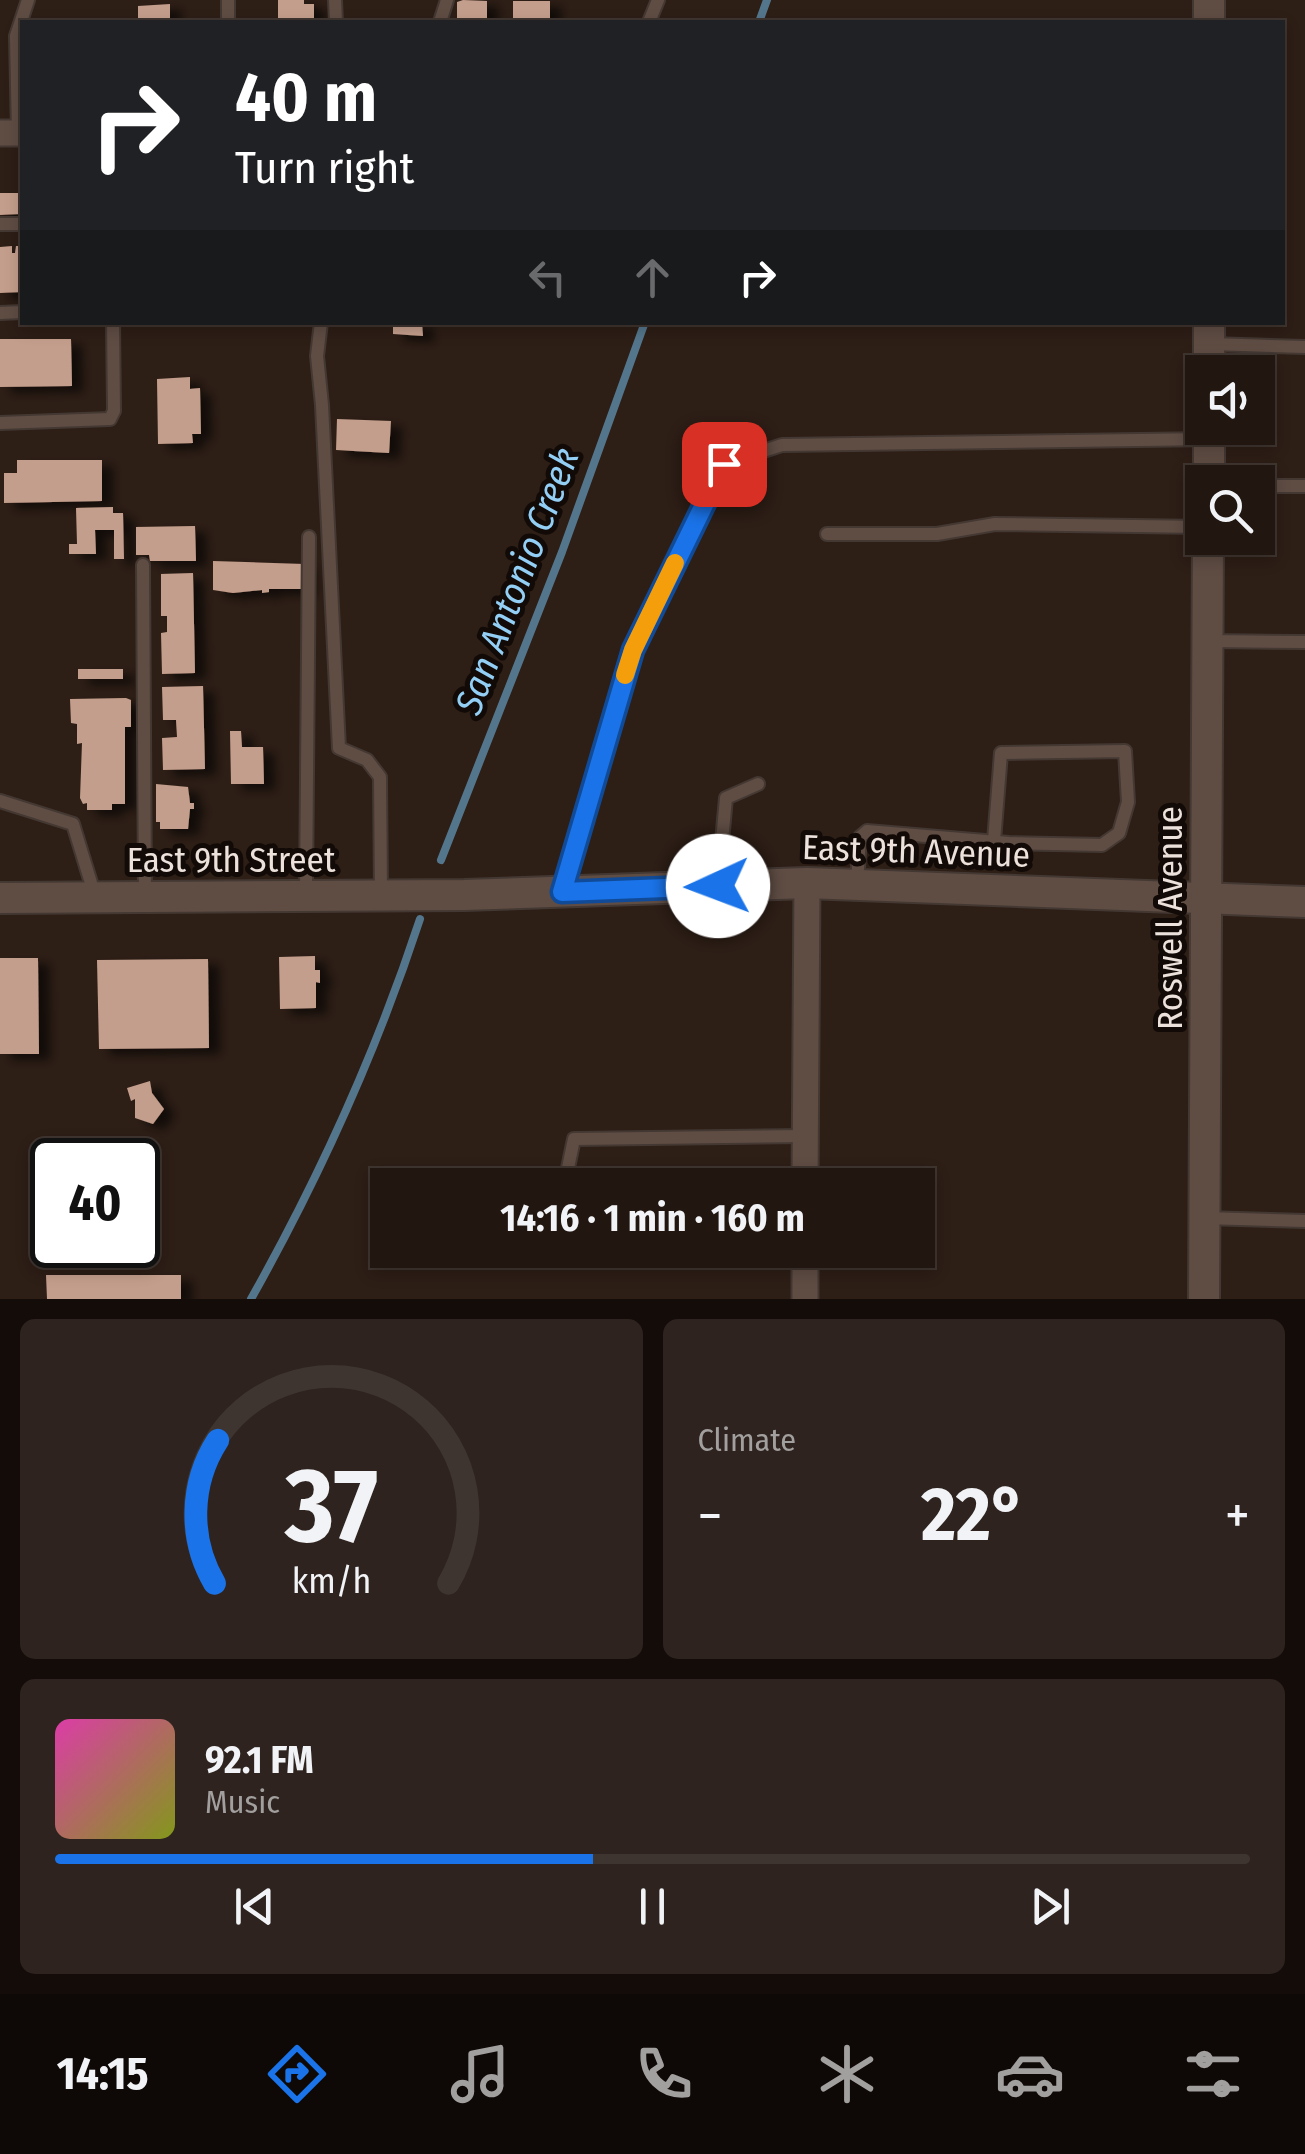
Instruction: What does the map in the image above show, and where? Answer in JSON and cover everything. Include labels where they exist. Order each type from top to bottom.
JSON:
[{"type":"street","name":"Roswell Avenue","points":[[1204,1299],[1208,555]]},
{"type":"street","name":"East 9th Avenue","points":[[464,895],[807,883],[1305,902]]},
{"type":"street","points":[[805,1168],[807,883]]},
{"type":"street","name":"East 9th Street","points":[[0,898],[464,895]]},
{"type":"street","points":[[804,1299],[805,1268]]},
{"type":"lane","points":[[14,133],[16,36],[20,24]]},
{"type":"lane","points":[[0,423],[110,419],[114,411],[113,325]]},
{"type":"lane","points":[[320,325],[317,356],[339,748],[367,760],[380,777],[381,896]]},
{"type":"lane","points":[[1209,346],[1305,346]]},
{"type":"lane","points":[[562,892],[633,650],[724,464],[782,445],[1185,434]]},
{"type":"lane","points":[[1275,486],[1305,486]]},
{"type":"lane","points":[[827,534],[937,534],[995,524],[1185,526]]},
{"type":"lane","points":[[306,896],[309,537]]},
{"type":"lane","points":[[143,565],[145,898]]},
{"type":"lane","points":[[1208,641],[1305,642]]},
{"type":"lane","points":[[856,885],[860,837],[867,831],[994,840],[1102,845],[1119,833],[1128,802],[1125,752],[1001,754],[994,840]]},
{"type":"lane","points":[[718,886],[726,798],[758,784]]},
{"type":"lane","points":[[0,802],[74,824],[96,898]]},
{"type":"lane","points":[[568,1168],[574,1139],[805,1136]]},
{"type":"lane","points":[[1205,1218],[1305,1220]]},
{"type":"building","points":[[278,0],[314,4],[314,20],[278,20]]},
{"type":"building","points":[[487,1],[487,20],[457,20],[457,2]]},
{"type":"building","points":[[513,1],[550,1],[550,20],[513,20]]},
{"type":"building","points":[[170,4],[170,20],[138,20],[138,6]]},
{"type":"building","points":[[0,193],[20,193],[20,214],[0,215]]},
{"type":"building","points":[[12,246],[15,253],[16,246],[20,246],[20,292],[0,293],[0,247]]},
{"type":"building","points":[[393,325],[422,325],[423,336],[393,334]]},
{"type":"building","points":[[0,339],[71,339],[72,386],[0,387]]},
{"type":"building","points":[[190,377],[190,389],[200,388],[201,434],[192,434],[193,443],[158,444],[157,379]]},
{"type":"building","points":[[337,419],[391,421],[389,453],[336,450]]},
{"type":"building","points":[[17,460],[102,460],[102,501],[4,503],[4,473],[17,473]]},
{"type":"building","points":[[113,507],[113,513],[123,513],[124,559],[114,559],[114,530],[95,530],[96,554],[69,554],[69,544],[77,544],[76,508]]},
{"type":"building","points":[[195,526],[196,561],[150,561],[149,555],[136,555],[136,527]]},
{"type":"building","points":[[213,561],[304,564],[304,589],[269,589],[262,593],[213,590]]},
{"type":"building","points":[[193,573],[195,673],[162,674],[161,633],[167,632],[167,616],[161,616],[161,574]]},
{"type":"building","points":[[78,669],[123,669],[123,679],[78,679]]},
{"type":"building","points":[[203,686],[205,769],[163,770],[162,738],[177,737],[176,720],[163,720],[162,687]]},
{"type":"building","points":[[70,699],[131,700],[131,727],[125,727],[125,804],[112,804],[112,810],[87,810],[87,803],[83,804],[80,798],[82,743],[77,744],[77,724],[71,723]]},
{"type":"building","points":[[230,731],[241,731],[242,747],[263,747],[264,784],[231,784]]},
{"type":"building","points":[[156,784],[188,787],[194,809],[190,809],[188,829],[160,829],[160,822],[156,822]]},
{"type":"building","points":[[315,956],[315,970],[320,970],[316,1008],[280,1009],[279,957]]},
{"type":"building","points":[[0,958],[38,958],[39,1054],[0,1054]]},
{"type":"building","points":[[208,959],[209,1048],[99,1049],[97,960]]},
{"type":"building","points":[[150,1081],[152,1093],[164,1109],[153,1124],[135,1118],[135,1099],[131,1101],[127,1088]]},
{"type":"building","points":[[46,1275],[181,1275],[181,1299],[47,1299]]},
{"type":"waterway","name":"San Antonio Creek","points":[[760,20],[767,0]]},
{"type":"waterway","name":"San Antonio Creek","points":[[441,860],[562,552],[644,325]]},
{"type":"waterway","name":"San Antonio Creek","points":[[251,1299],[345,1113],[420,919]]},
{"type":"slow traffic","points":[[625,675],[675,563]]},
{"type":"route","points":[[718,886],[562,892],[633,650],[724,464]]}]
